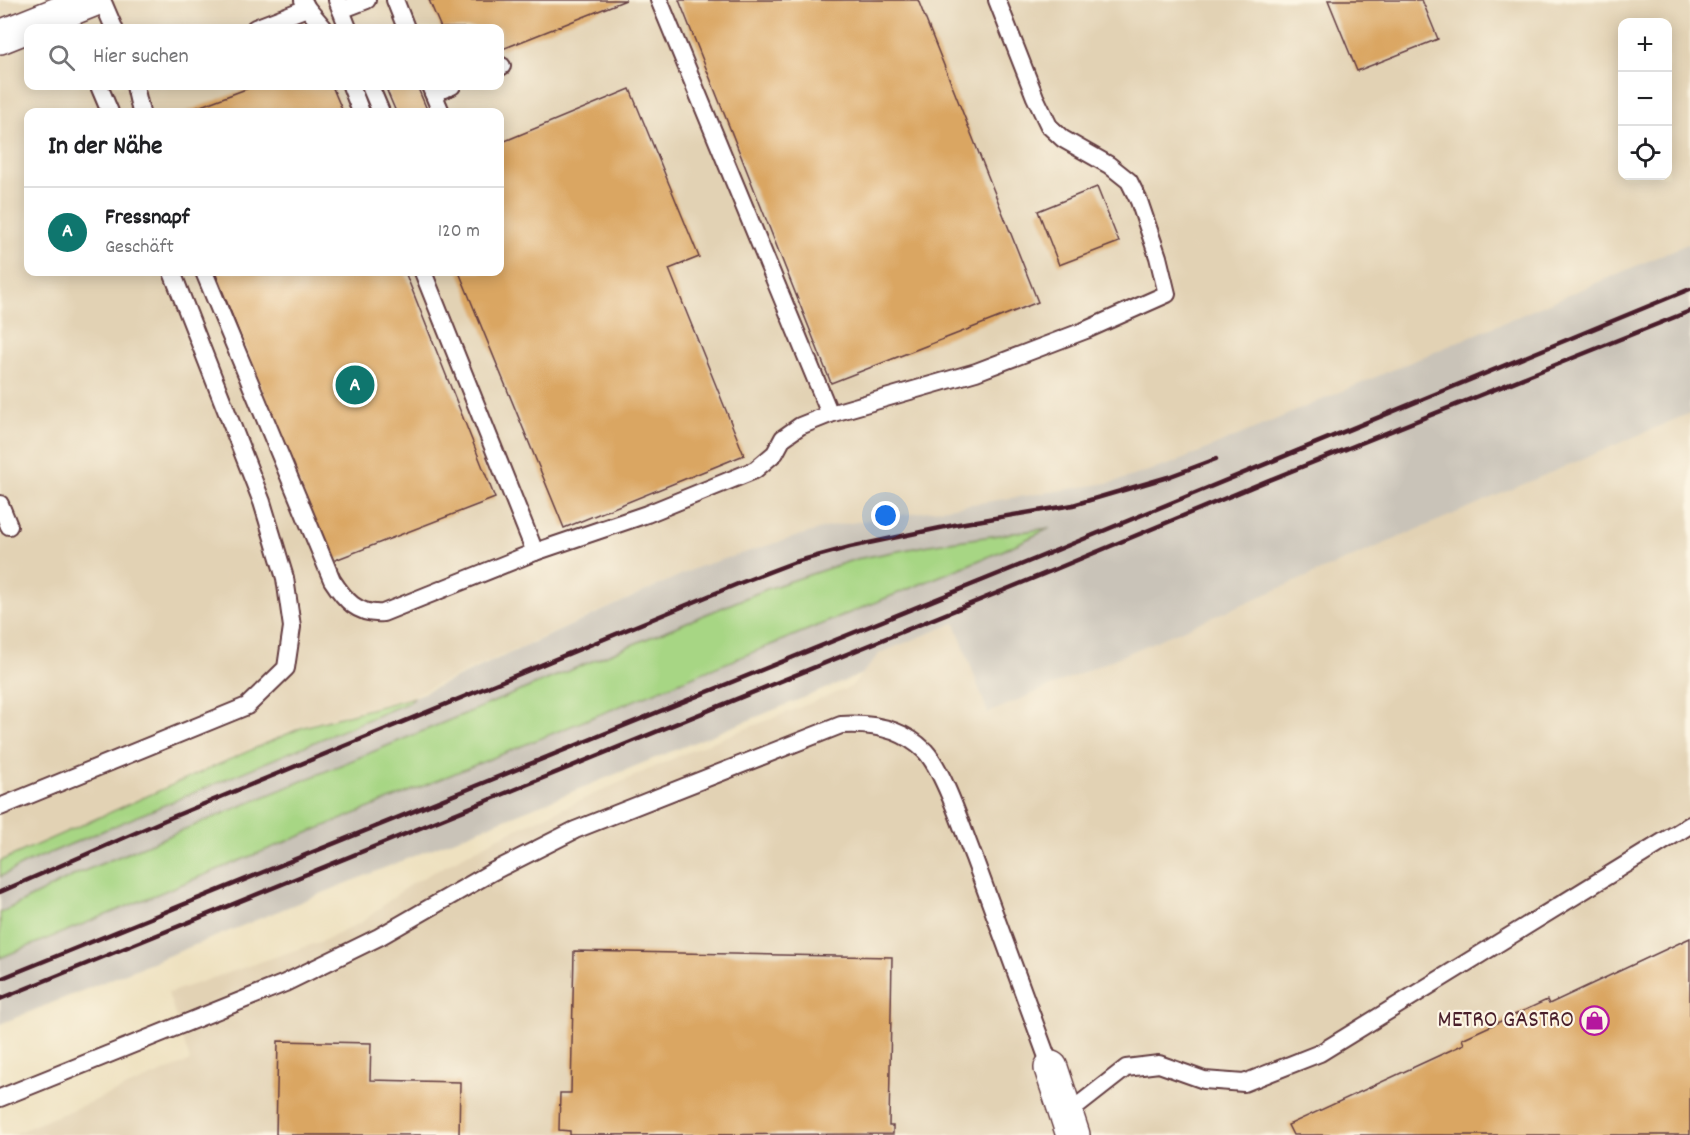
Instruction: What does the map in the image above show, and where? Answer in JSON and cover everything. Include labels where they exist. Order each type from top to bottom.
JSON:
[{"type":"street","points":[[43,24],[80,13]]},
{"type":"street","points":[[0,37],[24,30]]},
{"type":"street","points":[[1051,1068],[1069,1125]]},
{"type":"lane","points":[[102,0],[112,24]]},
{"type":"lane","points":[[346,24],[339,5],[367,0]]},
{"type":"lane","points":[[395,0],[404,24]]},
{"type":"lane","points":[[659,0],[830,414]]},
{"type":"lane","points":[[206,276],[332,580],[344,599],[358,610],[372,614],[383,613],[535,552],[647,514],[755,470],[775,453],[783,438],[800,426],[830,414],[976,372],[1086,330],[1167,294],[1139,201],[1129,181],[1109,165],[1063,139],[1048,126],[997,0]]},
{"type":"lane","points":[[263,24],[305,4],[321,24]]},
{"type":"lane","points":[[101,90],[108,108]]},
{"type":"lane","points":[[136,90],[140,108]]},
{"type":"lane","points":[[353,90],[359,108]]},
{"type":"lane","points":[[372,90],[379,108]]},
{"type":"lane","points":[[431,90],[439,108]]},
{"type":"lane","points":[[0,807],[247,706],[286,668],[292,627],[285,578],[262,502],[174,276]]},
{"type":"lane","points":[[425,276],[535,552]]},
{"type":"lane","points":[[0,504],[9,526]]},
{"type":"lane","points":[[0,1098],[285,983],[379,937],[492,873],[575,830],[841,725],[862,724],[886,728],[907,736],[926,752],[938,771],[967,840],[1051,1068]]},
{"type":"lane","points":[[1069,1125],[1126,1068],[1159,1064],[1204,1080],[1244,1083],[1320,1053],[1690,825]]},
{"type":"shaded area","points":[[0,0],[1690,0],[1690,1135],[11,1135],[190,1061],[168,993],[325,940],[362,922],[409,885],[503,835],[692,750],[851,687],[880,653],[1143,549],[698,567],[411,696],[302,725],[0,859]]},
{"type":"shaded area","points":[[1690,243],[1690,413],[988,713],[955,623],[880,653],[862,674],[0,1024],[0,958],[1002,551],[1048,529],[935,544],[857,559],[79,873],[0,913],[0,877],[26,863],[410,702],[414,697],[698,567],[831,526],[1114,482],[1174,463]]},
{"type":"green space","points":[[1050,528],[1002,551],[0,958],[0,913],[79,873],[767,589],[856,559],[935,544]]},
{"type":"green space","points":[[414,697],[410,702],[26,863],[0,877],[0,861],[303,727]]},
{"type":"building","points":[[429,0],[626,0],[504,48],[504,24],[439,24]]},
{"type":"building","points":[[679,0],[918,0],[1038,302],[831,383]]},
{"type":"building","points":[[1328,0],[1422,0],[1438,39],[1357,71]]},
{"type":"building","points":[[630,89],[699,257],[669,269],[744,455],[564,528],[461,276],[504,276],[504,141]]},
{"type":"building","points":[[243,90],[334,90],[341,108],[196,108]]},
{"type":"building","points":[[387,90],[419,90],[426,108],[394,108]]},
{"type":"building","points":[[1097,187],[1119,242],[1059,265],[1038,211]]},
{"type":"building","points":[[217,276],[407,276],[495,498],[330,562]]},
{"type":"building","name":"METRO GASTRO","points":[[1690,938],[1690,1135],[1293,1135],[1288,1125],[1464,1044],[1462,1039],[1547,1000],[1549,1004]]},
{"type":"building","points":[[574,951],[892,957],[889,1126],[893,1126],[893,1134],[570,1135],[570,1131],[559,1130],[560,1093],[571,1093]]},
{"type":"building","points":[[278,1041],[371,1043],[370,1080],[460,1082],[459,1135],[276,1135]]},
{"type":"railway","points":[[0,979],[1040,557],[1690,289]]},
{"type":"railway","points":[[0,999],[1264,482],[1690,311]]},
{"type":"railway","points":[[0,892],[165,820],[795,562],[850,547],[959,524],[1073,505],[1168,477],[1216,459]]},
{"type":"place","name":"Fressnapf","points":[[355,385]]},
{"type":"place","name":"METRO GASTRO","points":[[1595,1021]]}]
